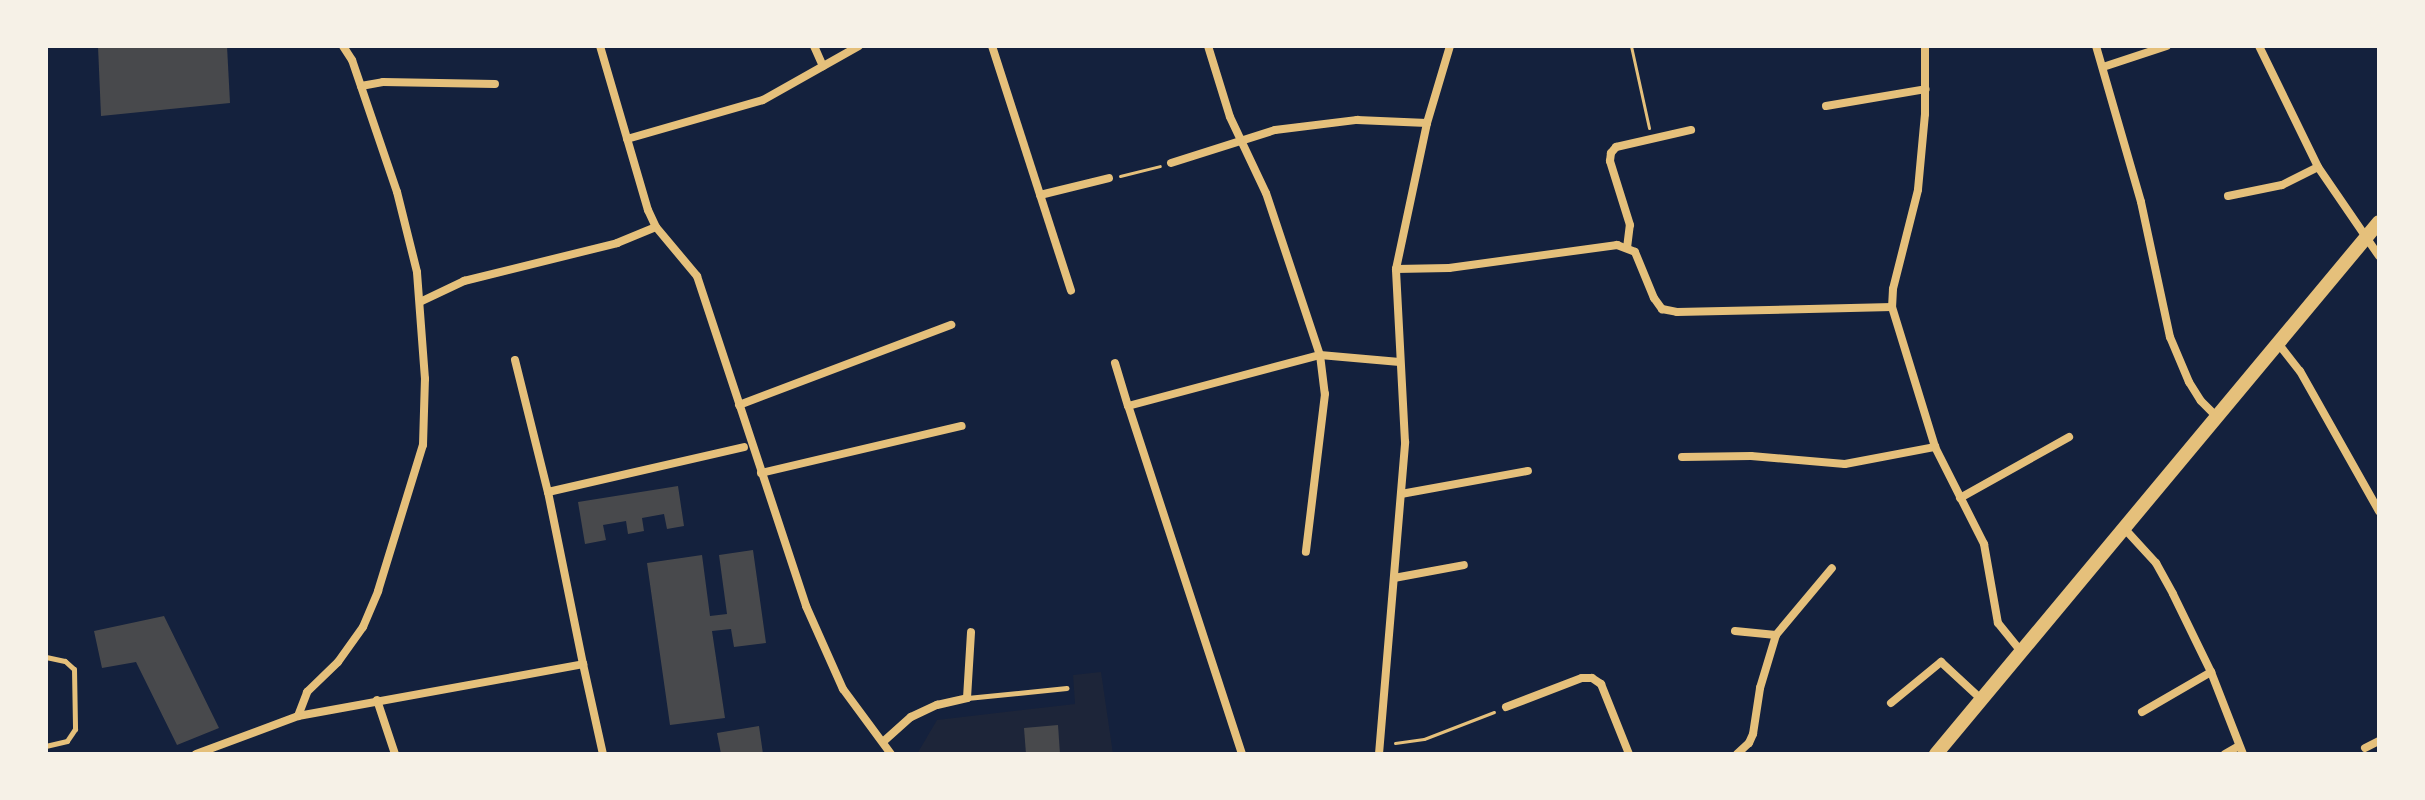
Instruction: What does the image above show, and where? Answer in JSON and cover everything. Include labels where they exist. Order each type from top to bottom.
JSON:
[{"type":"street","points":[[298,716],[307,692],[338,662],[363,627],[415,479],[423,445],[422,301],[407,228],[361,86],[343,46]]},
{"type":"street","points":[[600,46],[656,227],[697,276],[806,606],[826,654],[852,701],[891,754]]},
{"type":"street","points":[[814,46],[823,66]]},
{"type":"street","points":[[627,139],[763,100],[859,46]]},
{"type":"street","points":[[992,46],[1071,291]]},
{"type":"street","points":[[1208,46],[1241,140],[1266,193],[1320,355],[1325,394],[1306,552]]},
{"type":"street","points":[[1379,749],[1405,414],[1396,269],[1427,123],[1450,46]]},
{"type":"street","points":[[1925,46],[1926,89],[1918,190],[1893,289],[1892,307],[1935,447],[1984,544],[1998,623],[2021,651]]},
{"type":"street","points":[[2096,46],[2141,202],[2170,337],[2189,382],[2201,401],[2216,416]]},
{"type":"street","points":[[2103,67],[2167,46]]},
{"type":"street","points":[[2259,46],[2318,167],[2379,256]]},
{"type":"street","points":[[361,86],[383,82],[495,84]]},
{"type":"street","points":[[1826,106],[1926,89]]},
{"type":"street","points":[[1171,163],[1275,130],[1357,120],[1427,123]]},
{"type":"street","points":[[1627,248],[1630,225],[1610,161],[1611,153],[1616,147],[1691,130]]},
{"type":"street","points":[[2228,196],[2282,185],[2318,167]]},
{"type":"street","points":[[1040,195],[1109,178]]},
{"type":"street","points":[[1936,754],[2379,222]]},
{"type":"street","points":[[422,301],[464,281],[617,243],[656,227]]},
{"type":"street","points":[[1396,269],[1449,268],[1601,245],[1627,248],[1639,259],[1654,298],[1662,309],[1677,312],[1892,307]]},
{"type":"street","points":[[739,405],[951,325]]},
{"type":"street","points":[[2277,342],[2300,371],[2379,511]]},
{"type":"street","points":[[1128,406],[1320,355],[1400,362]]},
{"type":"street","points":[[515,360],[548,492],[603,754]]},
{"type":"street","points":[[1115,363],[1237,747],[1242,754]]},
{"type":"street","points":[[761,473],[962,426]]},
{"type":"street","points":[[1960,498],[2069,437]]},
{"type":"street","points":[[548,492],[744,447]]},
{"type":"street","points":[[1682,457],[1751,456],[1845,464],[1935,447]]},
{"type":"street","points":[[1401,494],[1528,471]]},
{"type":"street","points":[[2123,527],[2156,563],[2211,672],[2241,750],[2225,754]]},
{"type":"street","points":[[1394,578],[1464,565]]},
{"type":"street","points":[[1737,754],[1749,743],[1753,734],[1760,688],[1776,635],[1832,568]]},
{"type":"street","points":[[1735,631],[1776,635]]},
{"type":"street","points":[[884,741],[911,717],[937,705],[967,698],[971,632]]},
{"type":"street","points":[[1891,703],[1941,662],[1981,699]]},
{"type":"street","points":[[196,754],[207,753],[298,716],[583,664]]},
{"type":"street","points":[[2142,712],[2211,672]]},
{"type":"street","points":[[1506,707],[1582,678],[1592,678],[1601,684],[1629,754]]},
{"type":"street","points":[[377,700],[395,754]]},
{"type":"street","points":[[2365,748],[2379,741]]},
{"type":"lane","points":[[46,657],[65,661],[74,669],[75,729],[67,741],[46,746]]},
{"type":"lane","points":[[967,698],[1067,688]]},
{"type":"path","points":[[1631,46],[1651,139]]},
{"type":"path","points":[[1109,178],[1171,163]]},
{"type":"path","points":[[1379,749],[1424,739],[1506,707]]},
{"type":"shaded area","points":[[1101,672],[1113,754],[917,754],[937,720],[1075,704],[1073,675]]},
{"type":"building","points":[[98,46],[227,46],[230,103],[101,116]]},
{"type":"building","points":[[678,486],[684,526],[667,529],[664,514],[642,518],[644,531],[628,534],[626,521],[603,525],[606,540],[585,544],[578,502]]},
{"type":"building","points":[[753,550],[766,643],[734,647],[731,629],[712,631],[725,718],[670,725],[647,563],[702,555],[710,616],[727,614],[719,555]]},
{"type":"building","points":[[164,616],[219,728],[177,745],[136,662],[102,668],[94,631]]},
{"type":"building","points":[[1058,725],[1060,754],[1026,754],[1024,728]]},
{"type":"building","points":[[759,726],[763,754],[721,754],[717,733]]}]
